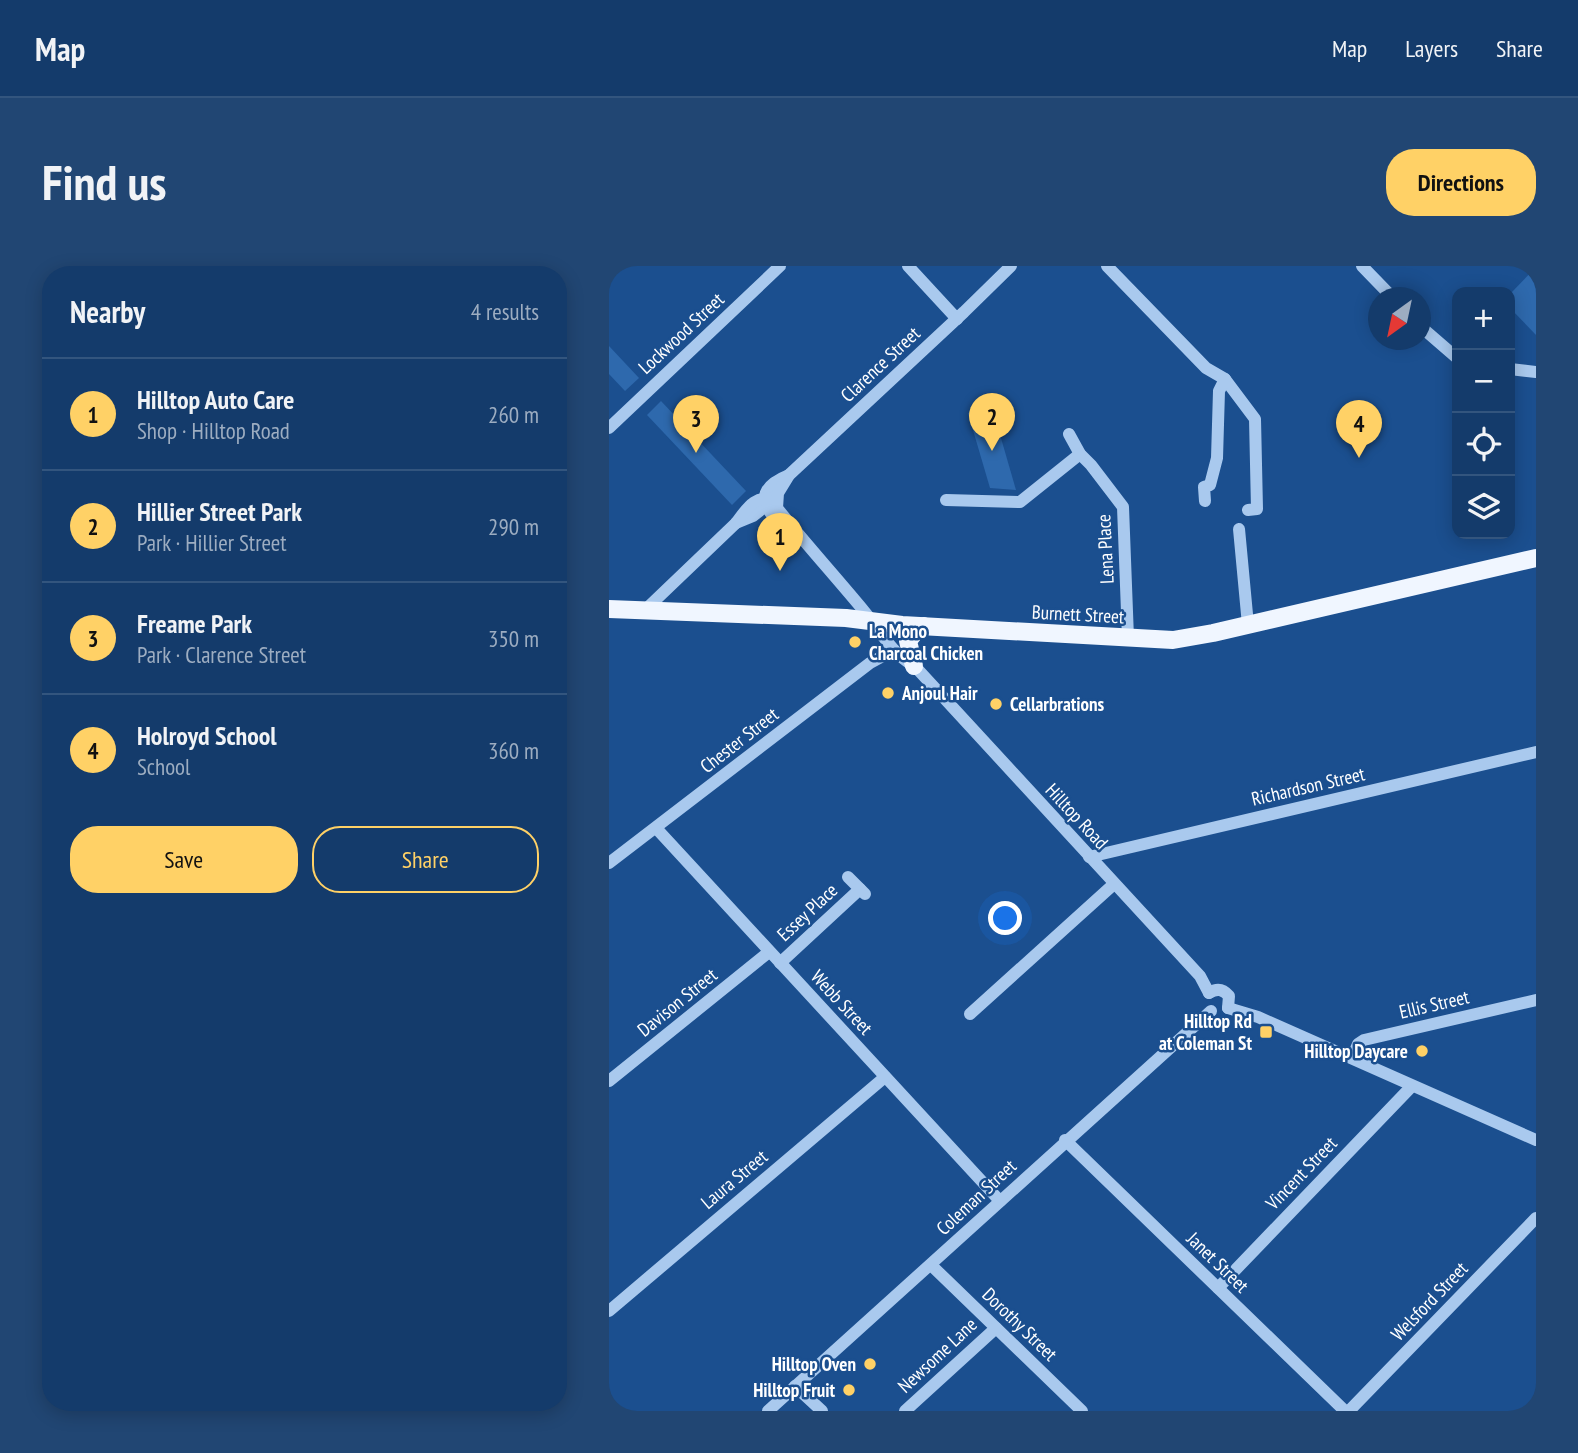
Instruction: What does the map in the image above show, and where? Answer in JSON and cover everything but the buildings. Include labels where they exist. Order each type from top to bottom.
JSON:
[{"type":"main road","name":"Burnett Street","points":[[609,609],[846,618],[925,626],[1173,640],[1536,558]]},
{"type":"main road","points":[[914,666],[908,641],[925,626]]},
{"type":"street","name":"Lockwood Street","points":[[609,428],[780,266]]},
{"type":"street","points":[[908,266],[957,319]]},
{"type":"street","name":"Clarence Street","points":[[772,498],[767,491],[774,481],[789,475],[1011,266]]},
{"type":"street","points":[[1107,266],[1206,368],[1225,379],[1255,419],[1257,509],[1248,510]]},
{"type":"street","points":[[1362,266],[1382,287]]},
{"type":"street","points":[[1431,336],[1452,354]]},
{"type":"street","points":[[1515,370],[1536,372]]},
{"type":"street","points":[[1205,501],[1205,487],[1210,485],[1217,458],[1219,391],[1225,379]]},
{"type":"street","name":"Lena Place","points":[[1069,434],[1080,454],[1123,507],[1128,638]]},
{"type":"street","points":[[946,500],[1020,502],[1080,454]]},
{"type":"street","points":[[644,611],[736,523],[747,508],[760,497],[772,498]]},
{"type":"street","name":"Hilltop Road","points":[[772,498],[815,557],[902,659],[914,666]]},
{"type":"street","points":[[1239,529],[1248,625]]},
{"type":"street","name":"Hilltop Road","points":[[873,622],[891,637],[914,666],[1200,976],[1209,993]]},
{"type":"street","name":"Chester Street","points":[[609,863],[870,663],[894,650]]},
{"type":"street","name":"Richardson Street","points":[[1089,857],[1536,752]]},
{"type":"street","name":"Webb Street","points":[[656,828],[1000,1201]]},
{"type":"street","name":"Essey Place","points":[[780,963],[863,892],[848,877]]},
{"type":"street","points":[[970,1014],[1114,884]]},
{"type":"street","name":"Davison Street","points":[[609,1081],[769,952]]},
{"type":"street","points":[[1217,989],[1224,991],[1230,1002],[1228,1008],[1222,1013],[1211,1011],[1206,1000],[1209,993],[1217,989]]},
{"type":"street","name":"Ellis Street","points":[[1352,1058],[1358,1044],[1364,1040],[1536,1000]]},
{"type":"street","points":[[1228,1008],[1258,1017],[1536,1140]]},
{"type":"street","name":"Coleman Street","points":[[768,1411],[1211,1011]]},
{"type":"street","name":"Laura Street","points":[[609,1311],[885,1077]]},
{"type":"street","name":"Vincent Street","points":[[1218,1288],[1412,1086]]},
{"type":"street","name":"Janet Street","points":[[1065,1140],[1347,1411]]},
{"type":"street","name":"Welsford Street","points":[[1347,1411],[1536,1218]]},
{"type":"street","name":"Dorothy Street","points":[[931,1265],[1082,1411]]},
{"type":"street","name":"Newsome Lane","points":[[905,1411],[996,1328]]},
{"type":"street","points":[[795,1386],[821,1411]]},
{"type":"shaded area","points":[[1536,267],[1536,335],[1515,313],[1515,289]]},
{"type":"shaded area","points":[[609,346],[639,378],[625,391],[609,374]]},
{"type":"shaded area","points":[[661,401],[746,491],[732,505],[647,415]]},
{"type":"shaded area","points":[[992,407],[1016,490],[990,488],[968,413]]},
{"type":"place","name":"Hillier Street Park","points":[[992,451]]},
{"type":"place","name":"Freame Park","points":[[696,453]]},
{"type":"place","name":"Holroyd School","points":[[1359,458]]},
{"type":"place","name":"Hilltop Auto Care","points":[[780,571]]},
{"type":"place","name":"La Mono Charcoal Chicken","points":[[855,642]]},
{"type":"place","name":"Anjoul Hair","points":[[888,693]]},
{"type":"place","name":"Cellarbrations","points":[[996,704]]},
{"type":"place","name":"Hilltop Rd at Coleman St","points":[[1266,1032]]},
{"type":"place","name":"Hilltop Daycare","points":[[1422,1051]]},
{"type":"place","name":"Hilltop Oven","points":[[870,1364]]},
{"type":"place","name":"Hilltop Fruit","points":[[849,1390]]}]
